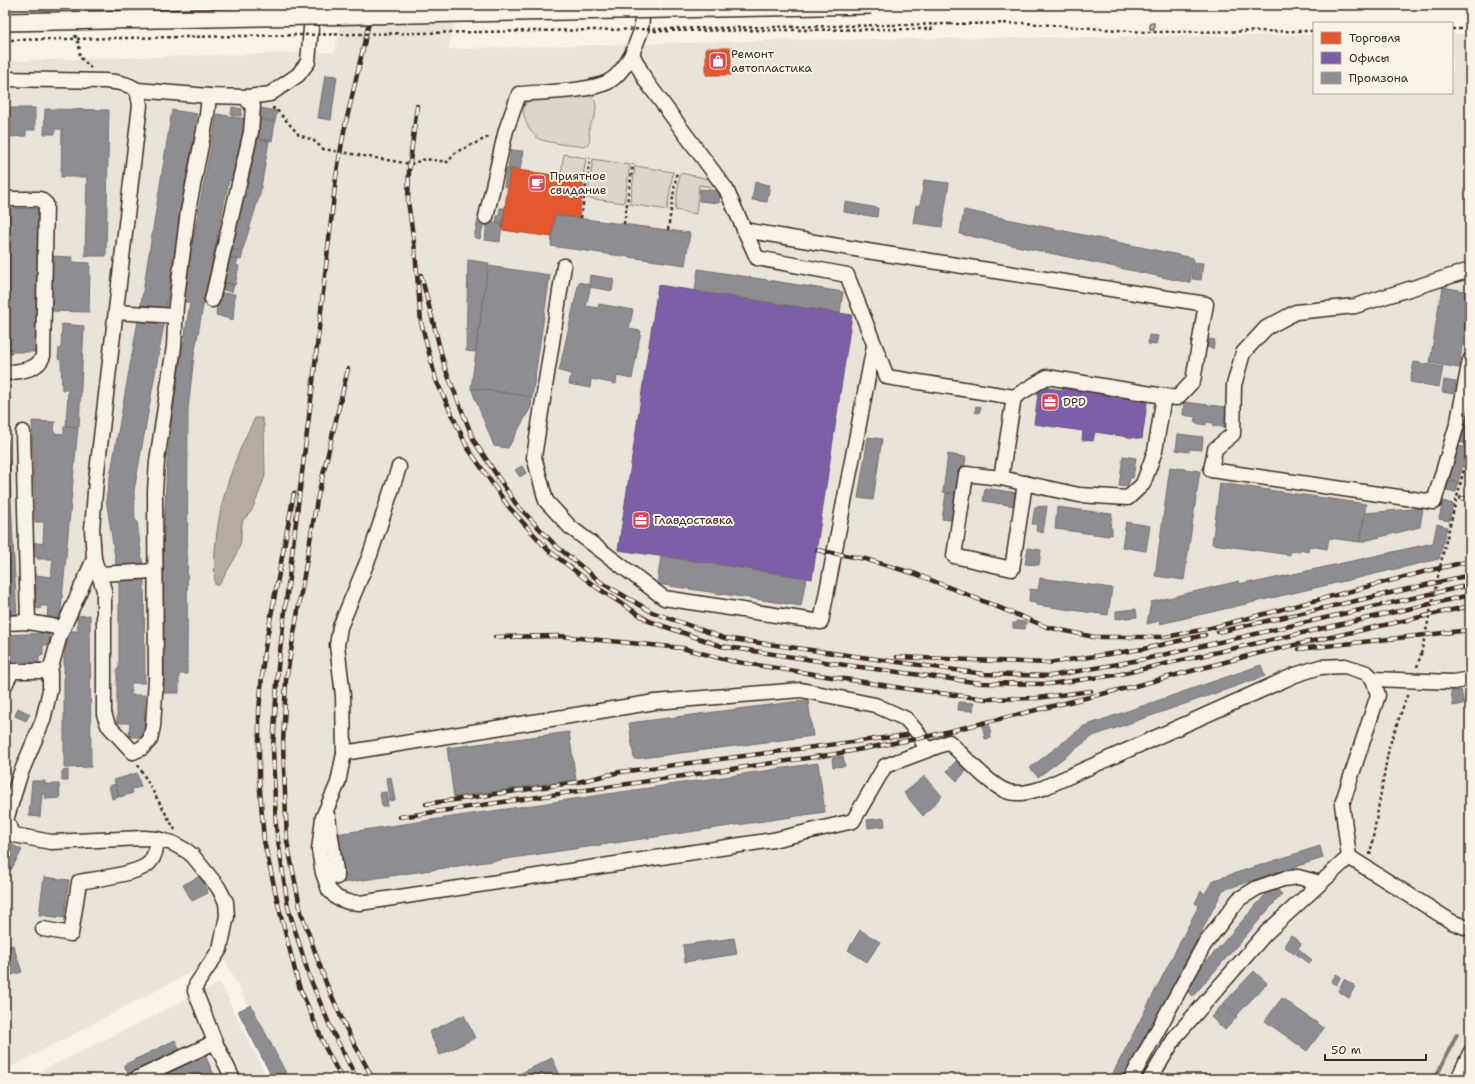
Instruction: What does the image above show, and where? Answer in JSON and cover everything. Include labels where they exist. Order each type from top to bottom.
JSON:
[{"type":"main road","points":[[5,22],[871,5]]},
{"type":"lane","points":[[5,79],[105,81],[130,85],[136,90],[250,101],[270,94],[298,75],[308,62],[313,5]]},
{"type":"lane","points":[[486,217],[506,130],[519,94],[584,89],[608,82],[622,70],[632,54],[641,32],[643,5]]},
{"type":"lane","points":[[632,54],[646,81],[726,189],[744,230],[757,258],[847,275],[887,377],[1014,397],[1047,377],[1177,398],[1193,381],[1206,304],[867,251],[744,230]]},
{"type":"lane","points":[[136,90],[140,105],[96,480],[92,529],[94,559],[104,590],[104,714],[108,725],[133,752],[142,748],[150,740],[153,726],[156,678],[155,491],[157,461],[174,346],[175,316],[188,211],[207,114],[209,96]]},
{"type":"lane","points":[[212,300],[251,132],[250,101]]},
{"type":"lane","points":[[5,199],[40,199],[46,204],[43,356],[42,360],[36,366],[26,370],[5,373]]},
{"type":"lane","points":[[564,266],[534,457],[546,501],[570,527],[664,598],[822,622],[874,346]]},
{"type":"lane","points":[[1470,270],[1356,306],[1296,312],[1266,328],[1243,353],[1234,385],[1233,434],[1215,449],[1211,470],[1434,502],[1458,421],[1470,360]]},
{"type":"lane","points":[[116,312],[175,316]]},
{"type":"lane","points":[[1025,483],[1012,568],[954,556],[966,474],[1001,478],[1025,483],[1079,495],[1128,498],[1143,484],[1155,451],[1164,396]]},
{"type":"lane","points":[[1001,478],[1014,397]]},
{"type":"lane","points":[[24,432],[28,622]]},
{"type":"lane","points":[[400,467],[370,555],[340,627],[337,645],[343,696],[344,753],[338,783],[323,817],[319,850],[323,873],[329,890],[337,898],[360,904],[773,840],[853,821],[885,766],[949,742],[994,784],[1010,792],[1023,793],[1043,788],[1294,675],[1320,667],[1345,666],[1367,673],[1373,680],[1378,695],[1342,804],[1349,857]]},
{"type":"lane","points":[[94,559],[63,628],[50,671],[50,690],[43,720],[20,775],[6,820],[8,830],[14,835],[51,842],[144,838],[157,839],[172,843],[193,856],[218,887],[226,902],[227,916],[220,949],[196,985],[195,991],[229,1078]]},
{"type":"lane","points":[[99,574],[155,571]]},
{"type":"lane","points":[[5,623],[28,622],[63,628]]},
{"type":"lane","points":[[5,685],[9,671],[50,671]]},
{"type":"lane","points":[[1373,680],[1453,682],[1470,679]]},
{"type":"lane","points":[[344,753],[655,702],[801,690],[875,705],[906,719],[918,733],[927,750]]},
{"type":"lane","points":[[327,809],[337,877]]},
{"type":"lane","points":[[43,929],[71,934],[79,882],[140,870],[150,863],[155,853],[157,839]]},
{"type":"lane","points":[[1349,857],[1452,922],[1470,929]]},
{"type":"lane","points":[[1150,1079],[1176,1036],[1256,944],[1266,933],[1349,857]]},
{"type":"lane","points":[[1131,1079],[1204,945],[1239,899],[1257,888],[1283,879],[1298,877],[1320,884]]},
{"type":"lane","points":[[136,1079],[215,1042]]},
{"type":"lane","points":[[1458,1079],[1470,1053]]},
{"type":"path","points":[[5,40],[1024,23],[1144,32],[1313,31]]},
{"type":"path","points":[[641,32],[932,29],[935,25]]},
{"type":"path","points":[[1453,28],[1470,29]]},
{"type":"path","points":[[73,31],[79,44],[80,57],[105,81]]},
{"type":"path","points":[[250,101],[276,109],[299,135],[313,140],[323,149],[411,164],[425,160],[448,162],[456,152],[463,148],[506,130]]},
{"type":"path","points":[[581,218],[590,158]]},
{"type":"path","points":[[624,224],[633,164]]},
{"type":"path","points":[[668,230],[677,171]]},
{"type":"path","points":[[1416,669],[1421,654],[1444,549],[1470,445]]},
{"type":"path","points":[[1368,869],[1389,747],[1409,690]]},
{"type":"path","points":[[133,752],[140,770],[150,783],[176,831]]},
{"type":"shaded area","points":[[344,5],[459,5],[448,49],[783,40],[1313,35],[1313,94],[1453,94],[1453,34],[1470,34],[1470,1079],[288,1079],[222,956],[5,1070],[5,61],[335,52]]},
{"type":"shaded area","points":[[587,95],[593,98],[596,103],[596,112],[589,127],[590,139],[588,144],[579,146],[539,139],[527,125],[523,111],[525,105],[530,100]]},
{"type":"shaded area","points":[[564,154],[586,158],[583,177],[561,173]]},
{"type":"shaded area","points":[[593,159],[630,165],[624,203],[587,198]]},
{"type":"shaded area","points":[[635,166],[673,172],[667,210],[630,204]]},
{"type":"shaded area","points":[[680,173],[714,180],[713,187],[699,185],[696,214],[675,210]]},
{"type":"shaded area","points":[[255,418],[262,418],[264,425],[265,476],[251,512],[243,520],[241,541],[235,558],[219,585],[215,585],[214,563],[223,499],[237,457]]},
{"type":"shaded area","points":[[220,983],[268,1079],[25,1079]]},
{"type":"building: Торговля","name":"Ремонт автопластика","points":[[706,48],[731,48],[731,75],[706,75]]},
{"type":"building: Торговля","points":[[510,169],[584,179],[579,218],[555,215],[552,237],[502,230]]},
{"type":"building: Офисы","points":[[658,285],[852,315],[812,579],[618,550]]},
{"type":"building: Офисы","points":[[1064,382],[1148,396],[1142,439],[1095,432],[1093,441],[1082,440],[1083,431],[1034,424],[1039,387],[1063,390]]},
{"type":"building: Промзона","points":[[325,75],[337,76],[331,120],[318,118]]},
{"type":"building: Промзона","points":[[232,107],[242,109],[241,116],[231,115]]},
{"type":"building: Промзона","points":[[5,108],[35,108],[35,130],[26,130],[26,136],[5,137]]},
{"type":"building: Промзона","points":[[260,108],[277,111],[275,121],[258,118]]},
{"type":"building: Промзона","points":[[45,109],[109,110],[106,256],[85,256],[87,177],[61,177],[62,129],[55,129],[55,134],[44,134]]},
{"type":"building: Промзона","points":[[172,110],[197,114],[165,314],[140,310]]},
{"type":"building: Промзона","points":[[217,114],[246,119],[233,181],[229,180],[205,295],[194,356],[188,410],[187,674],[179,674],[179,693],[164,693],[162,573],[167,462],[173,408],[190,303],[181,301]]},
{"type":"building: Промзона","points":[[257,119],[275,122],[272,141],[254,138]]},
{"type":"building: Промзона","points":[[255,139],[269,141],[260,194],[242,252],[228,248],[247,192]]},
{"type":"building: Промзона","points":[[511,150],[523,151],[520,170],[508,169]]},
{"type":"building: Промзона","points":[[506,169],[510,170],[507,187],[504,187]]},
{"type":"building: Промзона","points":[[924,180],[949,183],[942,227],[913,223],[916,205],[920,206]]},
{"type":"building: Промзона","points":[[755,182],[770,185],[767,202],[752,200]]},
{"type":"building: Промзона","points":[[700,189],[720,191],[719,203],[699,201]]},
{"type":"building: Промзона","points":[[845,202],[878,208],[877,217],[844,212]]},
{"type":"building: Промзона","points":[[39,208],[40,352],[5,352],[5,209]]},
{"type":"building: Промзона","points":[[500,208],[505,208],[502,224],[496,223]]},
{"type":"building: Промзона","points":[[964,210],[1193,258],[1190,283],[960,234]]},
{"type":"building: Промзона","points":[[555,215],[690,233],[685,265],[551,246]]},
{"type":"building: Промзона","points":[[478,220],[484,222],[480,239],[474,237]]},
{"type":"building: Промзона","points":[[487,222],[502,224],[500,242],[485,240]]},
{"type":"building: Промзона","points":[[229,249],[243,252],[241,260],[227,257]]},
{"type":"building: Промзона","points":[[52,256],[72,257],[72,262],[90,263],[89,312],[50,311]]},
{"type":"building: Промзона","points":[[227,257],[238,259],[236,265],[239,266],[235,285],[221,281]]},
{"type":"building: Промзона","points":[[468,260],[489,263],[475,352],[466,351]]},
{"type":"building: Промзона","points":[[1194,262],[1203,263],[1201,280],[1192,279]]},
{"type":"building: Промзона","points":[[488,266],[550,275],[532,397],[471,388]]},
{"type":"building: Промзона","points":[[698,269],[843,292],[840,313],[695,291]]},
{"type":"building: Промзона","points":[[590,275],[614,279],[612,291],[590,287]]},
{"type":"building: Промзона","points":[[222,282],[234,285],[232,292],[220,289]]},
{"type":"building: Промзона","points":[[579,282],[591,285],[586,306],[598,308],[599,304],[633,310],[629,329],[641,331],[632,379],[617,376],[616,384],[591,379],[590,388],[569,384],[571,374],[559,371]]},
{"type":"building: Промзона","points":[[1443,287],[1470,292],[1459,368],[1430,363]]},
{"type":"building: Промзона","points":[[218,293],[235,294],[233,320],[216,315]]},
{"type":"building: Промзона","points":[[138,321],[164,324],[134,491],[135,521],[137,521],[143,567],[117,570],[106,499]]},
{"type":"building: Промзона","points":[[62,324],[84,326],[79,427],[66,426],[68,390],[62,390],[61,360],[58,359],[59,348],[61,348]]},
{"type":"building: Промзона","points":[[1149,335],[1158,336],[1156,345],[1148,344]]},
{"type":"building: Промзона","points":[[1209,339],[1215,340],[1213,349],[1207,347]]},
{"type":"building: Промзона","points":[[1414,362],[1443,367],[1439,387],[1410,382]]},
{"type":"building: Промзона","points":[[1444,380],[1456,382],[1454,394],[1442,392]]},
{"type":"building: Промзона","points":[[471,388],[532,397],[531,407],[508,448],[494,446]]},
{"type":"building: Промзона","points":[[1470,399],[1470,434],[1467,444],[1459,442]]},
{"type":"building: Промзона","points":[[1184,402],[1226,407],[1224,427],[1213,426],[1214,423],[1206,422],[1206,425],[1195,423],[1196,417],[1183,415]]},
{"type":"building: Промзона","points":[[976,406],[981,407],[979,413],[975,412]]},
{"type":"building: Промзона","points":[[32,421],[55,422],[54,433],[64,434],[64,426],[78,427],[60,621],[47,619],[48,606],[41,606],[40,609],[34,608],[36,588],[34,588],[35,575],[51,577],[53,559],[37,559],[38,557],[31,556],[32,542],[43,544],[44,522],[35,522]]},
{"type":"building: Промзона","points":[[1178,434],[1203,437],[1202,450],[1189,449],[1189,452],[1176,450]]},
{"type":"building: Промзона","points":[[868,437],[882,439],[873,500],[858,498]]},
{"type":"building: Промзона","points":[[8,440],[17,619],[5,619],[5,441]]},
{"type":"building: Промзона","points":[[1458,446],[1467,448],[1458,483],[1449,480]]},
{"type":"building: Промзона","points":[[948,454],[966,457],[961,494],[943,492]]},
{"type":"building: Промзона","points":[[1123,456],[1136,458],[1133,478],[1130,478],[1128,487],[1119,486]]},
{"type":"building: Промзона","points":[[522,466],[526,473],[520,477],[515,470]]},
{"type":"building: Промзона","points":[[1170,467],[1200,471],[1184,580],[1155,576]]},
{"type":"building: Промзона","points":[[1449,481],[1458,483],[1456,492],[1446,490]]},
{"type":"building: Промзона","points":[[1220,483],[1366,504],[1360,542],[1329,538],[1327,549],[1309,546],[1308,552],[1300,550],[1300,552],[1290,551],[1290,555],[1212,544]]},
{"type":"building: Промзона","points":[[985,488],[1017,493],[1015,506],[983,501]]},
{"type":"building: Промзона","points":[[946,493],[960,495],[956,521],[942,519]]},
{"type":"building: Промзона","points":[[1443,501],[1453,504],[1449,521],[1439,519]]},
{"type":"building: Промзона","points":[[1047,506],[1043,533],[1036,531],[1037,524],[1032,524],[1035,507]]},
{"type":"building: Промзона","points":[[1057,507],[1112,514],[1110,528],[1112,528],[1112,535],[1109,534],[1109,536],[1055,529]]},
{"type":"building: Промзона","points":[[1423,508],[1420,527],[1360,542],[1365,513]]},
{"type":"building: Промзона","points":[[1126,522],[1150,526],[1146,551],[1122,547]]},
{"type":"building: Промзона","points":[[1437,524],[1447,527],[1439,559],[1160,624],[1159,621],[1147,624],[1151,602],[1239,581],[1239,584],[1252,581],[1253,583],[1433,543]]},
{"type":"building: Промзона","points":[[1028,548],[1041,550],[1039,565],[1025,564]]},
{"type":"building: Промзона","points":[[661,556],[806,578],[801,606],[657,584]]},
{"type":"building: Промзона","points":[[144,577],[145,683],[131,683],[131,695],[145,695],[144,737],[129,737],[130,723],[117,723],[117,669],[119,669],[119,578]]},
{"type":"building: Промзона","points":[[1040,578],[1112,588],[1108,615],[1036,605],[1036,603],[1029,602],[1030,589],[1038,590]]},
{"type":"building: Промзона","points":[[1136,609],[1137,617],[1116,619],[1116,611]]},
{"type":"building: Промзона","points":[[90,615],[91,767],[64,768],[64,657],[69,631],[78,631],[77,616]]},
{"type":"building: Промзона","points":[[1016,621],[1026,622],[1025,629],[1013,628],[1013,623],[1016,623]]},
{"type":"building: Промзона","points":[[49,633],[50,645],[43,645],[43,655],[39,655],[39,665],[26,663],[26,661],[5,662],[5,635]]},
{"type":"building: Промзона","points":[[1261,665],[1265,676],[1093,736],[1038,777],[1030,768],[1084,726]]},
{"type":"building: Промзона","points":[[1461,690],[1464,704],[1453,706],[1451,691]]},
{"type":"building: Промзона","points":[[808,700],[813,736],[634,759],[629,723]]},
{"type":"building: Промзона","points":[[959,702],[974,703],[973,711],[958,710]]},
{"type":"building: Промзона","points":[[18,708],[30,714],[26,721],[15,716]]},
{"type":"building: Промзона","points":[[989,724],[991,738],[985,739],[982,725]]},
{"type":"building: Промзона","points":[[569,732],[576,780],[454,797],[447,748]]},
{"type":"building: Промзона","points":[[843,756],[845,766],[833,767],[832,758]]},
{"type":"building: Промзона","points":[[957,760],[967,770],[957,781],[947,771]]},
{"type":"building: Промзона","points":[[818,763],[825,812],[343,883],[336,834]]},
{"type":"building: Промзона","points":[[68,770],[68,781],[62,781],[62,771]]},
{"type":"building: Промзона","points":[[137,773],[141,787],[132,789],[133,793],[120,797],[114,780]]},
{"type":"building: Промзона","points":[[925,776],[942,796],[923,816],[904,793]]},
{"type":"building: Промзона","points":[[391,777],[395,800],[389,801],[386,778]]},
{"type":"building: Промзона","points":[[32,781],[45,781],[45,784],[59,784],[60,798],[46,799],[45,794],[42,794],[40,817],[29,816]]},
{"type":"building: Промзона","points":[[115,784],[119,797],[112,799],[109,786]]},
{"type":"building: Промзона","points":[[386,792],[388,806],[382,806],[380,793]]},
{"type":"building: Промзона","points":[[884,818],[885,826],[868,828],[867,820]]},
{"type":"building: Промзона","points":[[11,844],[22,850],[11,870],[5,867],[5,855]]},
{"type":"building: Промзона","points":[[1320,846],[1323,858],[1223,890],[1124,1079],[1110,1079],[1199,905],[1195,903],[1201,891],[1205,894],[1214,880]]},
{"type":"building: Промзона","points":[[200,876],[208,893],[192,901],[183,885]]},
{"type":"building: Промзона","points":[[44,877],[69,880],[64,918],[39,915]]},
{"type":"building: Промзона","points":[[1273,886],[1282,894],[1193,996],[1187,991],[1194,982],[1191,979]]},
{"type":"building: Промзона","points":[[860,930],[880,942],[867,962],[848,950]]},
{"type":"building: Промзона","points":[[1291,935],[1301,944],[1294,954],[1284,946]]},
{"type":"building: Промзона","points":[[734,938],[737,954],[685,962],[683,945]]},
{"type":"building: Промзона","points":[[13,945],[22,972],[5,977],[5,947]]},
{"type":"building: Промзона","points":[[1299,949],[1312,960],[1309,964],[1296,954]]},
{"type":"building: Промзона","points":[[1254,971],[1267,983],[1236,1016],[1223,1004]]},
{"type":"building: Промзона","points":[[1336,974],[1341,977],[1336,985],[1331,982]]},
{"type":"building: Промзона","points":[[1344,979],[1355,986],[1349,998],[1338,991]]},
{"type":"building: Промзона","points":[[1282,998],[1324,1028],[1307,1051],[1265,1021]]},
{"type":"building: Промзона","points":[[1223,1004],[1237,1017],[1225,1030],[1211,1017]]},
{"type":"building: Промзона","points":[[251,1005],[289,1079],[273,1079],[238,1011]]},
{"type":"building: Промзона","points":[[464,1015],[475,1038],[440,1055],[429,1032]]},
{"type":"building: Промзона","points":[[175,1040],[181,1052],[130,1077],[124,1065]]},
{"type":"building: Промзона","points":[[203,1051],[215,1077],[211,1079],[144,1079]]},
{"type":"building: Промзона","points":[[552,1058],[562,1079],[509,1079]]},
{"type":"building: Прочее","points":[[1150,23],[1154,23],[1154,29],[1150,29]]},
{"type":"waterway","points":[[1435,1079],[1457,1034]]},
{"type":"railway","points":[[357,1079],[333,1033],[309,976],[288,907],[276,827],[273,748],[278,667],[311,400],[336,177],[344,131],[373,5]]},
{"type":"railway","points":[[417,106],[409,170],[408,201],[415,250],[421,322],[436,380],[467,447],[508,506],[548,550],[596,587],[649,621],[721,646],[845,665],[981,683],[1049,684],[1116,675],[1470,595]]},
{"type":"railway","points":[[421,275],[445,368],[474,441],[516,504],[556,546],[602,583],[652,612],[724,638],[984,674],[1051,676],[1145,659],[1470,585]]},
{"type":"railway","points":[[348,369],[317,500],[286,680],[283,744],[287,841],[301,912],[326,983],[346,1028],[373,1079]]},
{"type":"railway","points":[[294,493],[264,653],[259,711],[259,777],[264,841],[299,986],[326,1049],[342,1079]]},
{"type":"railway","points":[[1461,498],[1470,500]]},
{"type":"railway","points":[[817,550],[865,559],[916,574],[1047,627],[1094,637],[1166,637],[1211,628],[1470,561]]},
{"type":"railway","points":[[1218,632],[1470,575]]},
{"type":"railway","points":[[400,817],[835,754],[921,738],[1135,686],[1259,653],[1470,606]]},
{"type":"railway","points":[[1299,649],[1470,630]]},
{"type":"railway","points":[[897,657],[1048,663],[1143,649],[1205,635]]},
{"type":"railway","points":[[495,637],[559,636],[682,648],[731,661],[901,688],[986,699],[1037,698],[1091,691]]},
{"type":"railway","points":[[426,804],[578,782],[620,772],[907,735]]},
{"type":"place","name":"Ремонт автопластика","points":[[718,61]]},
{"type":"place","name":"Приятное свидание","points":[[537,183]]},
{"type":"place","name":"DPD","points":[[1050,402]]},
{"type":"place","name":"Главдоставка","points":[[641,520]]}]
